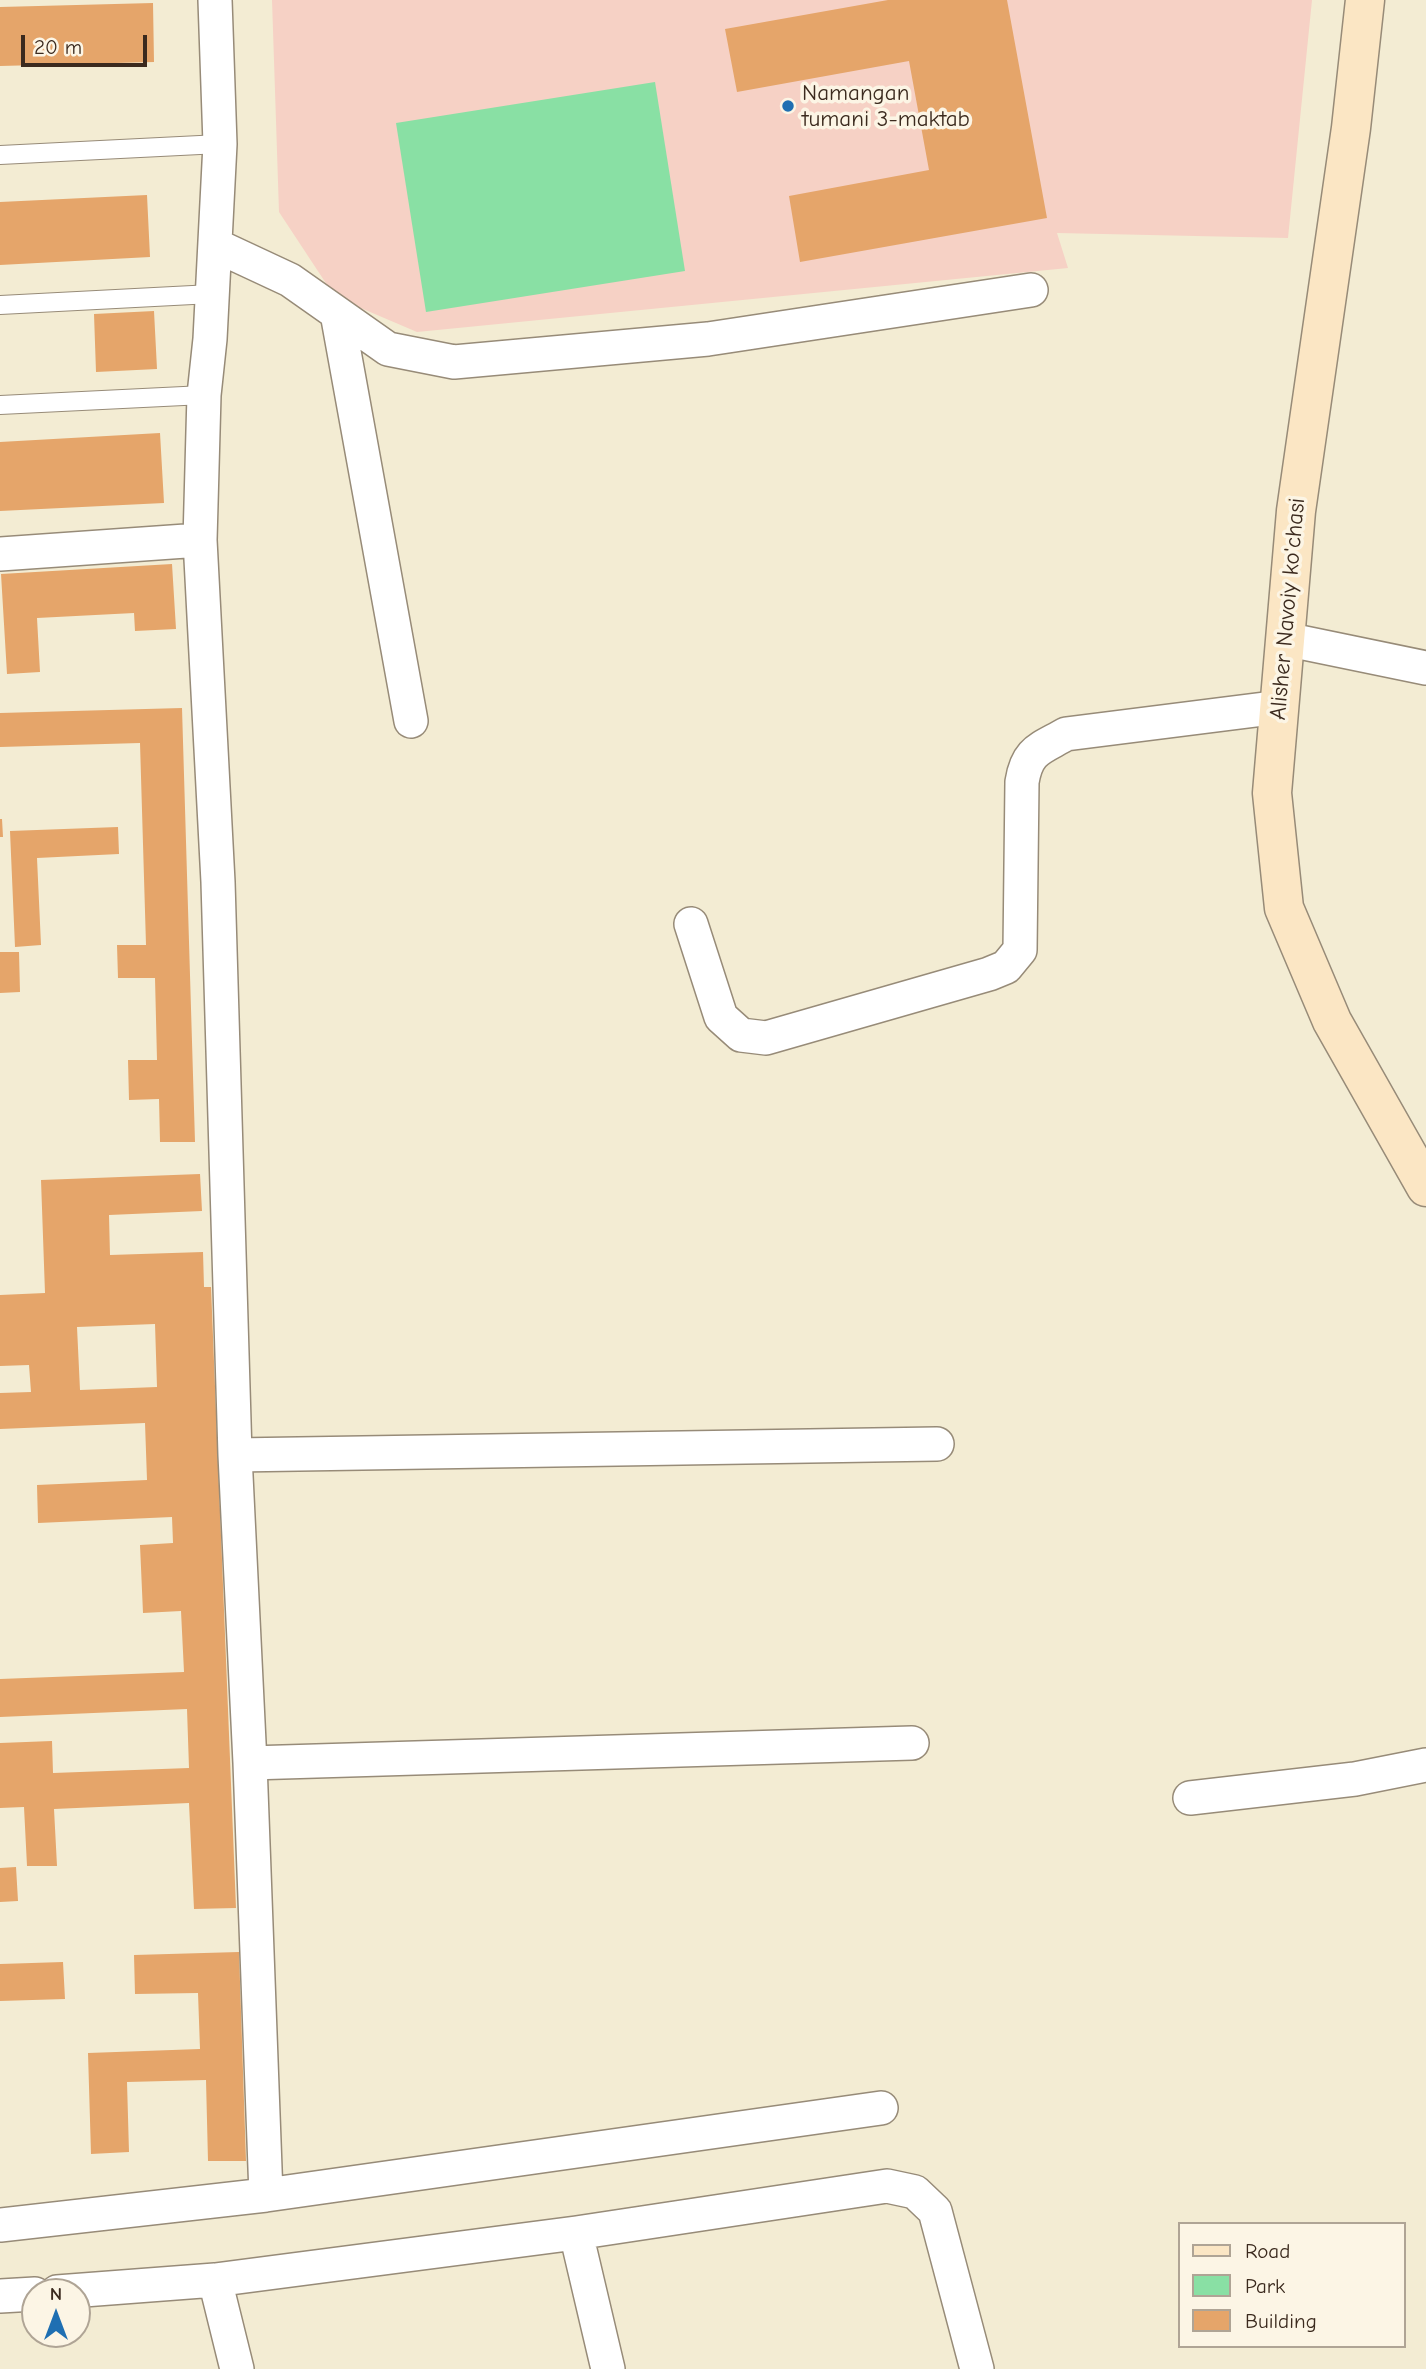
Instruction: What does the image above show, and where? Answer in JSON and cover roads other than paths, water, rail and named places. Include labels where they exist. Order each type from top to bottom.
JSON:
[{"type":"main road","name":"Alisher Navoiy ko'chasi","points":[[1365,0],[1351,128],[1296,511],[1272,793],[1284,908],[1332,1021],[1426,1187]]},
{"type":"street","points":[[215,0],[220,144],[204,395],[200,540],[218,882],[234,1455],[250,1763],[266,2195]]},
{"type":"street","points":[[215,245],[290,280],[387,349],[454,362],[708,339],[1031,289]]},
{"type":"street","points":[[337,313],[411,720]]},
{"type":"street","points":[[0,554],[200,540]]},
{"type":"street","points":[[1285,639],[1426,667]]},
{"type":"street","points":[[691,925],[721,1017],[741,1035],[766,1038],[989,974],[1006,967],[1020,950],[1022,782],[1024,765],[1036,751],[1066,734],[1280,706]]},
{"type":"street","points":[[234,1455],[937,1444]]},
{"type":"street","points":[[250,1763],[912,1743]]},
{"type":"street","points":[[1190,1798],[1355,1779],[1426,1765]]},
{"type":"street","points":[[0,2225],[266,2195],[881,2108]]},
{"type":"street","points":[[91,2289],[215,2280],[576,2233],[887,2186],[915,2192],[935,2211],[977,2369]]},
{"type":"street","points":[[576,2233],[608,2369]]},
{"type":"street","points":[[215,2280],[237,2369]]},
{"type":"street","points":[[0,2296],[21,2295]]},
{"type":"lane","points":[[0,155],[220,144]]},
{"type":"lane","points":[[0,304],[212,294]]},
{"type":"lane","points":[[0,405],[204,395]]},
{"type":"place","name":"Namangan tumani 3-maktab","points":[[788,106]]}]
